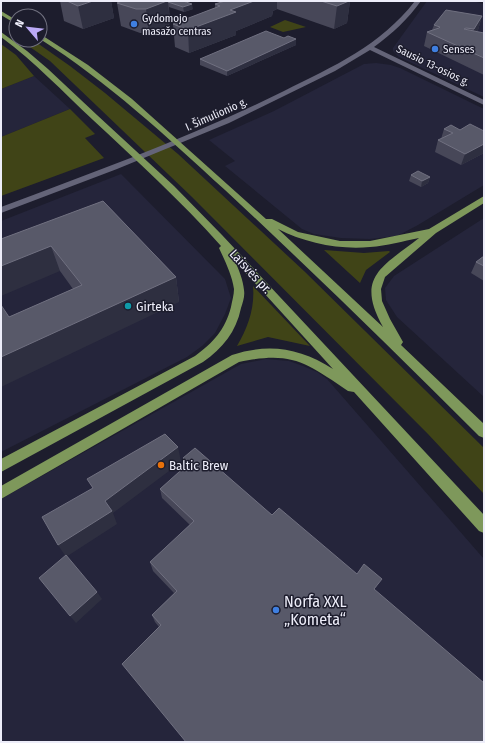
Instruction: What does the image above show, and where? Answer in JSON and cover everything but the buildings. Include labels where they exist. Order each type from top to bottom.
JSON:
[{"type":"main road","name":"Laisvės pr.","points":[[1,34],[30,56],[171,188],[219,237],[370,400],[484,526]]},
{"type":"main road","points":[[48,41],[81,63],[132,103],[259,216],[484,432]]},
{"type":"main road","points":[[406,356],[384,319],[377,301],[376,289],[380,276],[391,265],[433,231],[484,199]]},
{"type":"main road","points":[[259,216],[295,234],[340,244],[382,242],[433,231]]},
{"type":"main road","points":[[1,466],[199,359],[218,346],[228,332],[234,317],[240,290],[233,267],[219,237]]},
{"type":"main road","points":[[1,493],[236,358],[255,353],[281,352],[312,360],[370,400]]},
{"type":"street","name":"I. Šimulionio g.","points":[[1,210],[167,147],[235,118],[316,78],[371,48],[393,29],[418,1]]},
{"type":"street","name":"Sausio 13-osios g.","points":[[371,48],[484,103]]},
{"type":"shaded area","points":[[427,1],[473,1],[484,4],[484,97],[399,57],[393,51],[393,48]]},
{"type":"shaded area","points":[[376,63],[400,68],[484,109],[484,185],[397,236],[370,239],[341,238],[314,234],[302,229],[225,166],[235,161],[209,140],[274,111],[364,64]]},
{"type":"shaded area","points":[[34,76],[70,109],[1,137],[1,89]]},
{"type":"shaded area","points":[[121,174],[225,279],[231,298],[225,314],[215,333],[202,346],[187,357],[1,452],[1,221]]},
{"type":"shaded area","points":[[484,218],[484,397],[397,317],[386,300],[385,288],[394,276]]},
{"type":"shaded area","points":[[266,359],[289,361],[317,372],[327,379],[484,559],[484,742],[1,742],[1,499],[241,364]]},
{"type":"green space","points":[[285,20],[306,27],[283,32],[270,27]]},
{"type":"green space","points":[[1,44],[16,55],[34,76],[1,89]]},
{"type":"green space","points":[[31,48],[44,48],[70,66],[178,154],[304,271],[484,448],[484,494],[428,434],[192,197],[50,61]]},
{"type":"green space","points":[[70,109],[95,134],[85,138],[104,158],[1,196],[1,137]]},
{"type":"green space","points":[[324,250],[364,253],[390,252],[366,270],[360,283]]},
{"type":"green space","points":[[253,286],[310,346],[268,337],[237,346],[252,310]]},
{"type":"place","name":"Gydomojo masažo centras","points":[[134,24]]},
{"type":"place","name":"Senses","points":[[435,49]]},
{"type":"place","name":"Girteka","points":[[128,306]]},
{"type":"place","name":"Baltic Brew","points":[[161,465]]},
{"type":"place","name":"Norfa XXL „Kometa“","points":[[276,610]]}]
